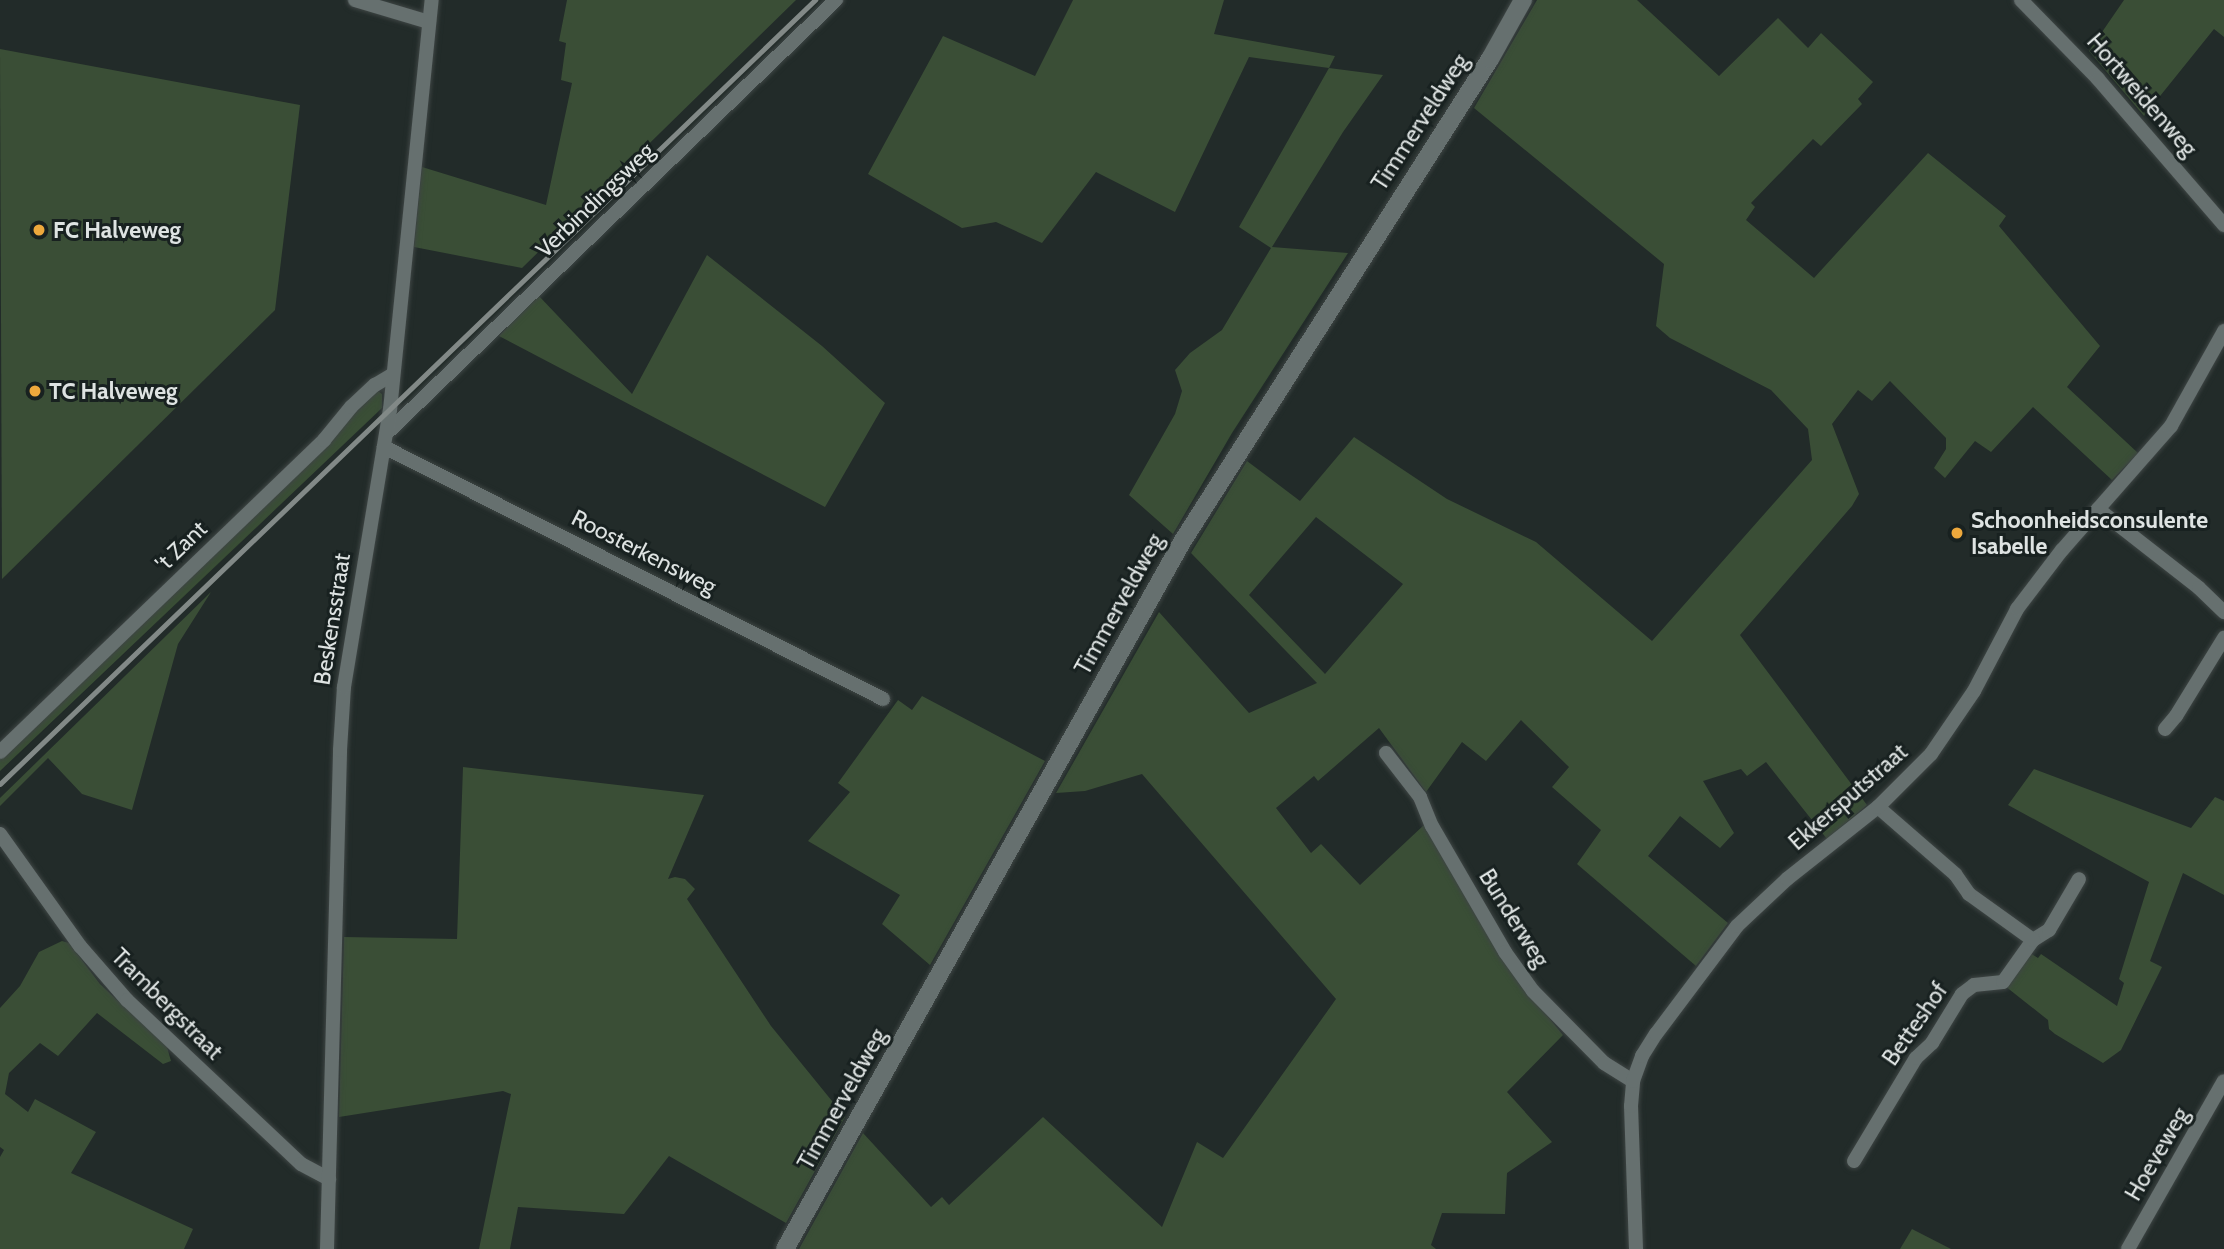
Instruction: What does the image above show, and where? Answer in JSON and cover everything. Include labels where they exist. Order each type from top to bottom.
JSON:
[{"type":"street","points":[[355,0],[429,22]]},
{"type":"street","name":"Beskensstraat","points":[[327,1249],[344,687],[385,440],[432,0]]},
{"type":"street","name":"Verbindingsweg","points":[[385,440],[836,0]]},
{"type":"street","name":"Timmerveldweg","points":[[785,1249],[1182,542],[1490,59],[1523,0]]},
{"type":"street","name":"Hortweidenweg","points":[[2021,0],[2098,79],[2224,225]]},
{"type":"street","name":"Ekkersputstraat","points":[[1636,1249],[1631,1106],[1633,1081],[1642,1056],[1656,1034],[1737,926],[1779,886],[1878,807],[1917,769],[1952,726],[2017,609],[2062,550],[2171,426],[2224,331]]},
{"type":"street","name":"'t Zant","points":[[0,752],[324,440],[351,407],[375,385],[393,374]]},
{"type":"street","name":"Roosterkensweg","points":[[385,440],[883,699]]},
{"type":"street","points":[[2098,509],[2199,587],[2224,612]]},
{"type":"street","points":[[2165,729],[2176,716],[2224,638]]},
{"type":"street","name":"Bunderweg","points":[[1386,753],[1420,797],[1432,826],[1478,906],[1533,991],[1604,1063],[1633,1081]]},
{"type":"street","points":[[1878,807],[1955,874],[1969,894],[2033,940]]},
{"type":"street","name":"Trambergstraat","points":[[0,834],[80,946],[127,1000],[301,1164],[329,1179]]},
{"type":"street","name":"Betteshof","points":[[1854,1161],[1916,1058],[1932,1043],[1962,994],[1974,985],[2003,982],[2033,940],[2049,930],[2079,878]]},
{"type":"street","name":"Hoeveweg","points":[[2128,1249],[2224,1081]]},
{"type":"green space","points":[[567,0],[796,0],[522,268],[414,247],[422,167],[546,205],[572,83],[561,80],[566,43],[559,41]]},
{"type":"green space","points":[[1073,0],[1224,0],[1214,34],[1335,56],[1329,68],[1249,57],[1175,212],[1096,172],[1042,243],[996,222],[962,228],[868,174],[943,36],[1035,76]]},
{"type":"green space","points":[[1537,0],[1637,0],[1719,76],[1778,18],[1808,48],[1821,33],[1873,82],[1858,99],[1862,104],[1821,146],[1813,139],[1751,203],[1755,207],[1746,220],[1814,278],[1928,153],[2006,216],[1999,226],[2100,346],[2067,387],[2138,453],[2112,480],[2033,407],[1991,452],[1975,441],[1945,478],[1934,468],[1946,449],[1946,438],[1890,381],[1872,401],[1858,390],[1832,424],[1859,494],[1852,506],[1740,635],[1867,805],[1827,839],[1766,762],[1747,776],[1741,769],[1703,781],[1734,833],[1720,848],[1680,816],[1648,856],[1728,923],[1696,966],[1577,864],[1601,830],[1552,787],[1569,767],[1521,720],[1486,761],[1462,742],[1426,792],[1379,728],[1318,781],[1314,776],[1276,808],[1311,853],[1321,844],[1360,885],[1425,824],[1522,985],[1563,1035],[1507,1092],[1552,1142],[1507,1173],[1505,1214],[1442,1213],[1431,1245],[1436,1249],[799,1249],[863,1133],[931,1207],[942,1197],[949,1205],[1043,1117],[1162,1227],[1197,1142],[1223,1158],[1336,999],[1142,774],[1085,791],[1056,793],[1159,612],[1249,713],[1317,683],[1191,553],[1247,461],[1300,501],[1354,437],[1447,499],[1536,542],[1652,641],[1812,460],[1808,429],[1771,390],[1670,338],[1656,326],[1664,264],[1474,108]],"holes":[[[1316,517],[1403,584],[1325,674],[1249,595]]]},
{"type":"green space","points":[[2124,0],[2224,0],[2224,37],[2214,29],[2144,116],[2089,51]]},
{"type":"green space","points":[[0,49],[300,105],[275,310],[2,579]]},
{"type":"green space","points":[[1329,68],[1383,75],[1343,132],[1272,247],[1348,253],[1232,433],[1173,534],[1129,495],[1175,414],[1182,391],[1175,370],[1190,353],[1222,330],[1271,248],[1239,227]]},
{"type":"green space","points":[[707,255],[822,346],[885,403],[825,507],[499,336],[538,295],[632,394]]},
{"type":"green space","points":[[378,391],[382,394],[382,408],[0,771],[0,758]]},
{"type":"green space","points":[[211,592],[178,644],[132,810],[82,794],[48,758],[0,806],[0,798]]},
{"type":"green space","points":[[922,696],[1045,761],[930,965],[882,924],[900,895],[808,841],[850,792],[838,783],[898,700],[912,710]]},
{"type":"green space","points":[[463,767],[704,795],[668,879],[685,879],[695,889],[687,899],[771,1026],[845,1117],[786,1223],[669,1156],[624,1214],[518,1207],[510,1249],[479,1249],[511,1094],[503,1091],[339,1117],[344,937],[457,939]]},
{"type":"green space","points":[[2034,769],[2191,828],[2215,797],[2224,801],[2224,895],[2183,873],[2150,961],[2162,967],[2121,1050],[2103,1063],[2055,1034],[2049,1029],[2048,1020],[2005,986],[2014,978],[2030,953],[2038,958],[2041,954],[2117,1006],[2124,983],[2119,979],[2149,882],[2008,805]]},
{"type":"green space","points":[[62,941],[69,943],[100,984],[167,1047],[171,1061],[163,1064],[97,1013],[58,1056],[40,1043],[9,1073],[5,1094],[28,1112],[35,1099],[96,1132],[71,1173],[193,1229],[184,1249],[0,1249],[0,1157],[4,1150],[0,1147],[0,1008],[20,986],[39,952]]},
{"type":"green space","points":[[1912,1229],[1951,1249],[1900,1249]]},
{"type":"railway","points":[[0,784],[815,0]]},
{"type":"place","name":"FC Halveweg","points":[[39,230]]},
{"type":"place","name":"TC Halveweg","points":[[35,391]]},
{"type":"place","name":"Schoonheidsconsulente Isabelle","points":[[1957,533]]}]
